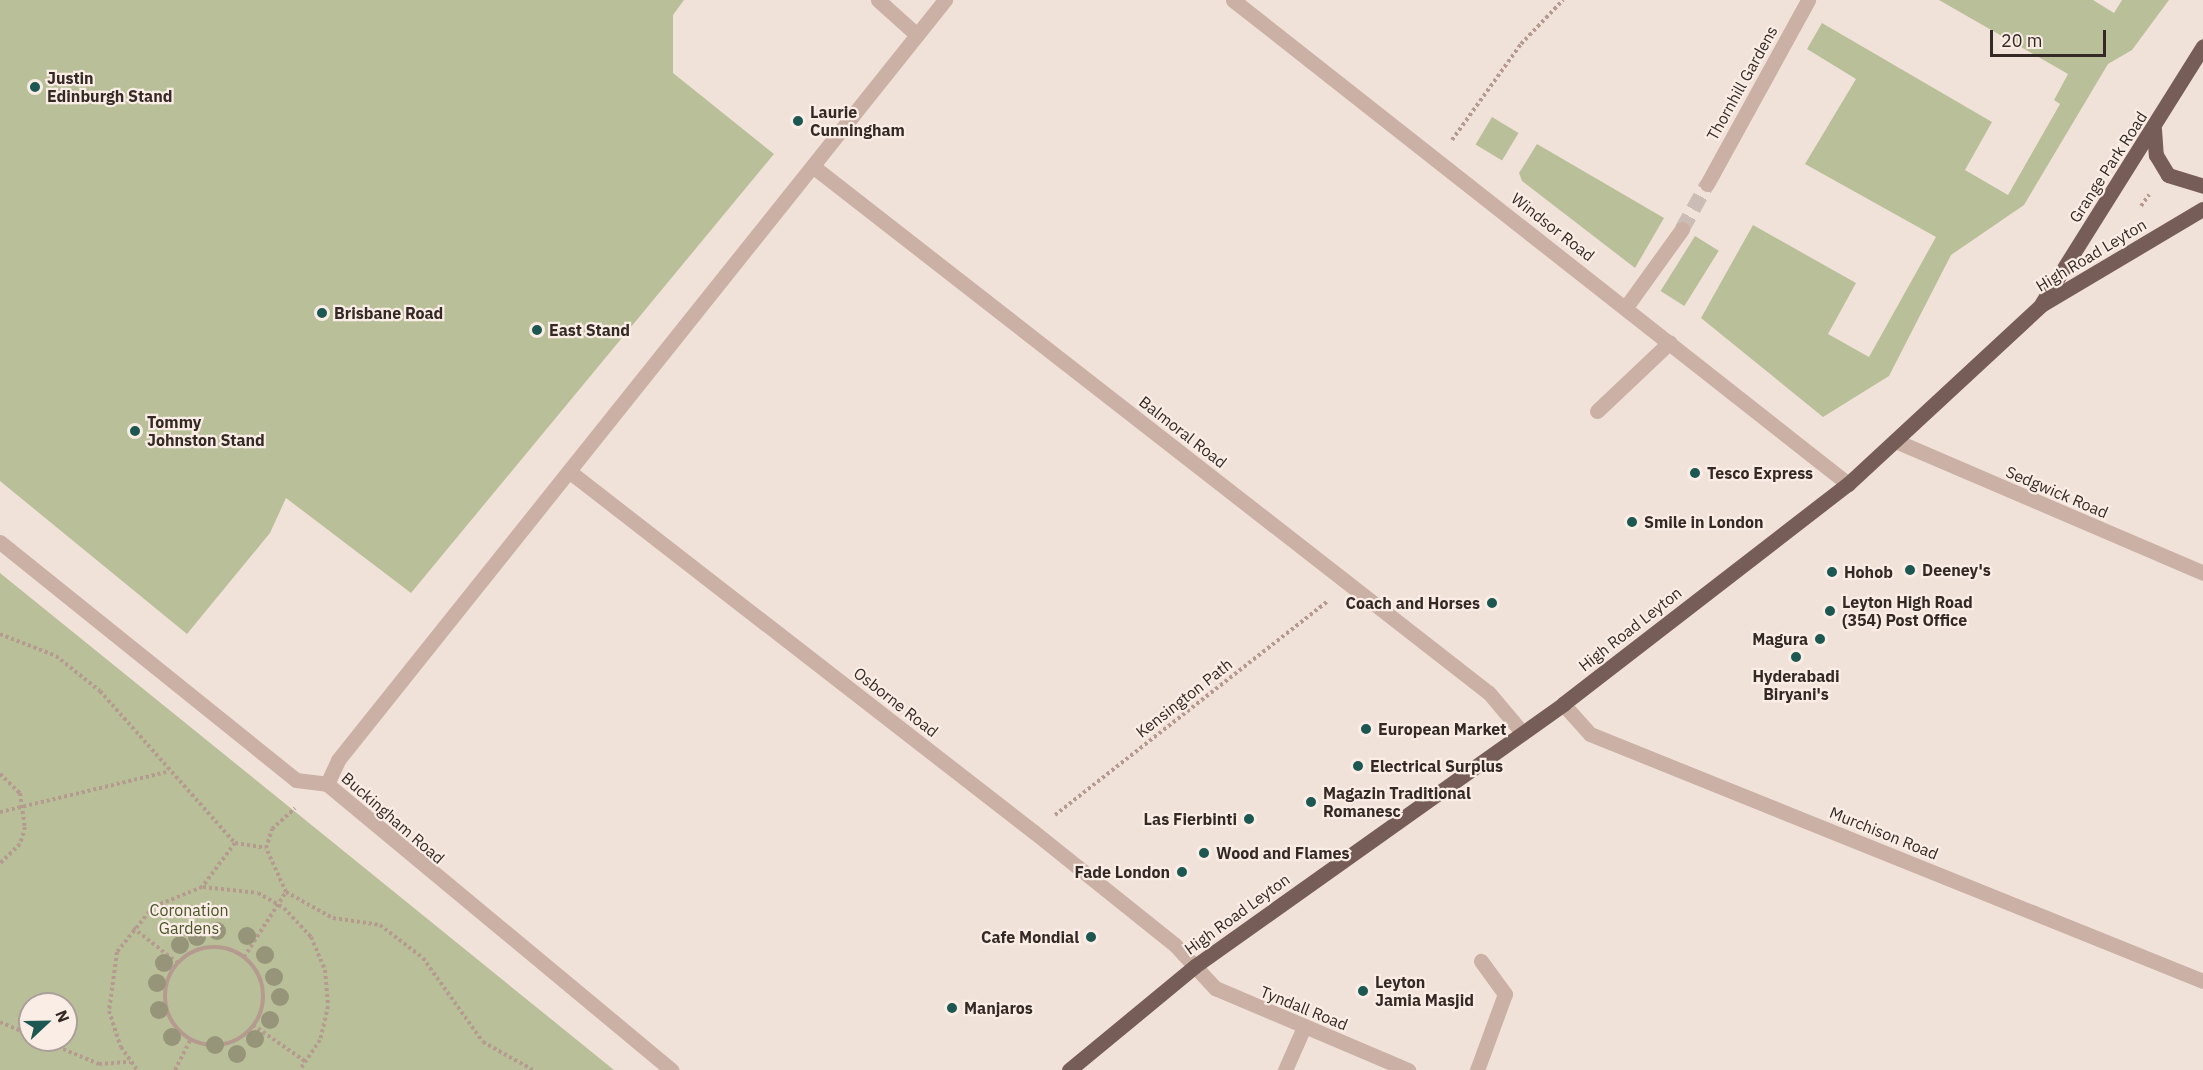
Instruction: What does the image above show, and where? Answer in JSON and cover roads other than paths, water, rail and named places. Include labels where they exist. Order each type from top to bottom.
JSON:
[{"type":"main road","name":"Grange Park Road","points":[[2041,305],[2154,129],[2203,46]]},
{"type":"main road","points":[[2154,129],[2156,155],[2168,175],[2182,184],[2203,186]]},
{"type":"main road","name":"High Road Leyton","points":[[1069,1070],[1195,966],[1521,731],[1563,704],[1848,484],[1898,442],[2041,305],[2203,209]]},
{"type":"street","points":[[878,0],[917,35]]},
{"type":"street","points":[[327,784],[338,760],[815,168],[945,0]]},
{"type":"street","name":"Windsor Road","points":[[1233,0],[1848,484]]},
{"type":"street","name":"Thornhill Gardens","points":[[1707,184],[1808,0]]},
{"type":"street","name":"Balmoral Road","points":[[815,168],[1489,693],[1521,731]]},
{"type":"street","points":[[1626,307],[1682,229]]},
{"type":"street","points":[[1597,411],[1670,342]]},
{"type":"street","name":"Sedgwick Road","points":[[1898,442],[2203,573]]},
{"type":"street","name":"Osborne Road","points":[[570,472],[1034,832],[1195,966]]},
{"type":"street","name":"Buckingham Road","points":[[0,542],[296,780],[327,784],[672,1070]]},
{"type":"street","name":"Murchison Road","points":[[1563,704],[1590,734],[2203,981]]},
{"type":"street","points":[[1477,1070],[1505,994],[1481,962]]},
{"type":"street","name":"Tyndall Road","points":[[1195,966],[1234,1000],[1408,1070]]},
{"type":"street","points":[[1285,1070],[1304,1027]]},
{"type":"tunnel","points":[[1682,229],[1707,184]]},
{"type":"place","name":"Justin Edinburgh Stand","points":[[35,87]]},
{"type":"place","name":"Laurie Cunningham","points":[[798,121]]},
{"type":"place","name":"Brisbane Road","points":[[322,313]]},
{"type":"place","name":"East Stand","points":[[537,330]]},
{"type":"place","name":"Tommy Johnston Stand","points":[[135,431]]},
{"type":"place","name":"Tesco Express","points":[[1695,473]]},
{"type":"place","name":"Smile in London","points":[[1632,522]]},
{"type":"place","name":"Deeney's","points":[[1910,570]]},
{"type":"place","name":"Hohob","points":[[1832,572]]},
{"type":"place","name":"Coach and Horses","points":[[1492,603]]},
{"type":"place","name":"Leyton High Road (354) Post Office","points":[[1830,611]]},
{"type":"place","name":"Magura","points":[[1820,639]]},
{"type":"place","name":"Hyderabadi Biryani's","points":[[1796,657]]},
{"type":"place","name":"European Market","points":[[1366,729]]},
{"type":"place","name":"Electrical Surplus","points":[[1358,766]]},
{"type":"place","name":"Magazin Traditional Romanesc","points":[[1311,802]]},
{"type":"place","name":"Las Fierbinti","points":[[1249,819]]},
{"type":"place","name":"Wood and Flames","points":[[1204,853]]},
{"type":"place","name":"Fade London","points":[[1182,872]]},
{"type":"place","name":"Cafe Mondial","points":[[1091,937]]},
{"type":"place","name":"Leyton Jamia Masjid","points":[[1363,991]]},
{"type":"place","name":"Manjaros","points":[[952,1008]]},
{"type":"park label","name":"Coronation Gardens","points":[[189,919]]}]
